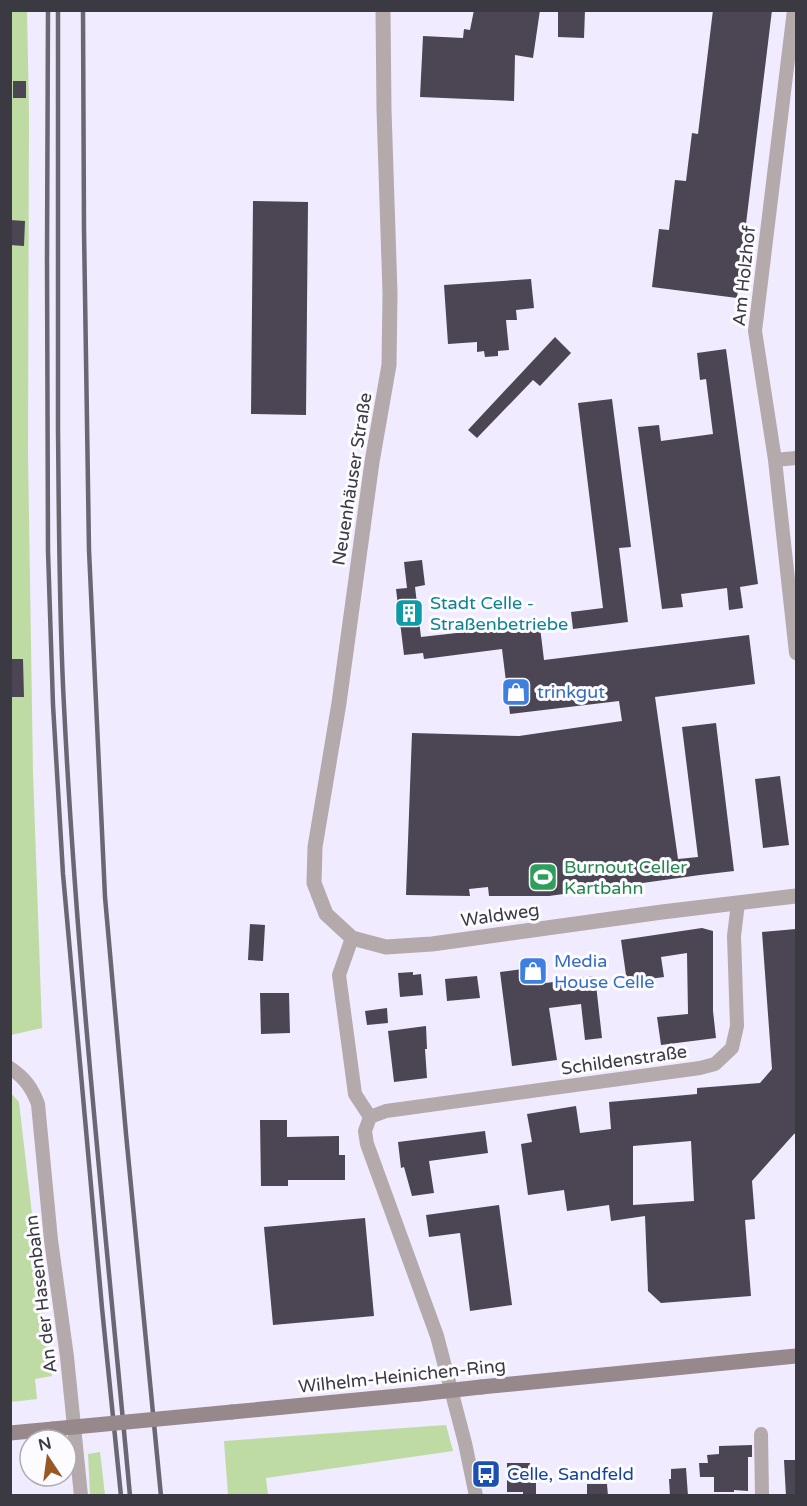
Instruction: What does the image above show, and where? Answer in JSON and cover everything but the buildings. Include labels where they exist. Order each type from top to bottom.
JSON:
[{"type":"main road","name":"Wilhelm-Heinichen-Ring","points":[[10,1433],[796,1356]]},
{"type":"street","name":"Neuenhäuser Straße","points":[[352,938],[326,914],[314,883],[315,847],[339,703],[372,462],[389,365],[390,293],[383,10]]},
{"type":"street","name":"Am Holzhof","points":[[794,10],[755,331],[775,460],[796,653]]},
{"type":"street","points":[[775,460],[796,458]]},
{"type":"street","name":"Waldweg","points":[[352,938],[386,947],[432,944],[796,896]]},
{"type":"street","name":"Schildenstraße","points":[[370,1117],[386,1111],[689,1070],[715,1064],[732,1048],[737,1026],[734,936],[738,903]]},
{"type":"street","points":[[352,938],[339,975],[355,1094],[370,1117],[365,1131],[367,1144],[437,1336],[461,1425],[476,1496]]},
{"type":"street","name":"An der Hasenbahn","points":[[10,1068],[26,1080],[38,1104],[51,1240],[67,1357],[81,1496]]},
{"type":"street","points":[[761,1434],[762,1496]]},
{"type":"green space","points":[[10,11],[27,11],[28,453],[33,772],[42,1028],[11,1035]]},
{"type":"green space","points":[[10,1092],[19,1102],[52,1376],[35,1379],[37,1399],[11,1402]]},
{"type":"green space","points":[[446,1425],[453,1451],[266,1478],[268,1495],[228,1495],[224,1441]]},
{"type":"green space","points":[[100,1452],[105,1495],[90,1495],[88,1454]]},
{"type":"railway","points":[[48,10],[48,551],[53,705],[63,874],[121,1496]]},
{"type":"railway","points":[[58,10],[58,429],[64,706],[84,1003],[130,1496]]},
{"type":"railway","points":[[83,10],[89,550],[105,897],[161,1496]]},
{"type":"place","name":"Stadt Celle - Straßenbetriebe","points":[[409,613]]},
{"type":"place","name":"trinkgut","points":[[516,692]]},
{"type":"place","name":"Burnout Celler Kartbahn","points":[[543,877]]},
{"type":"place","name":"Media House Celle","points":[[533,971]]},
{"type":"place","name":"Celle, Sandfeld","points":[[486,1474]]}]
